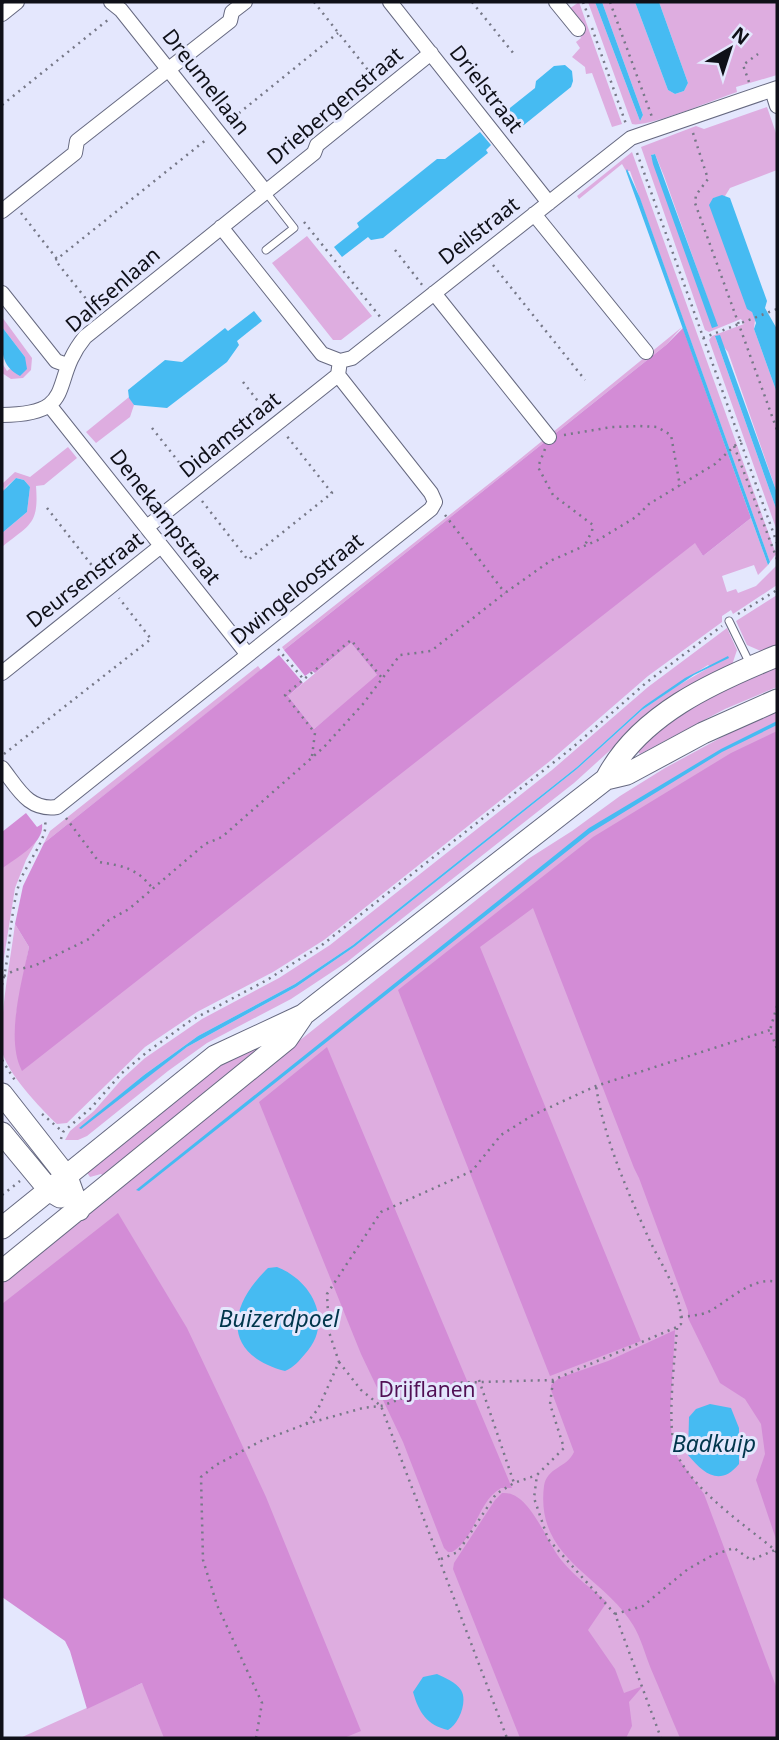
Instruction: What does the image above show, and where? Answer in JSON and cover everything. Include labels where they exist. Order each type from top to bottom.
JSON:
[{"type":"main road","points":[[606,779],[616,759],[644,730],[690,697],[777,656]]},
{"type":"main road","points":[[2,1228],[215,1056],[303,1016],[606,779],[627,774],[703,733],[777,700]]},
{"type":"main road","points":[[8,1266],[287,1039],[303,1016]]},
{"type":"main road","points":[[7,1096],[67,1177],[79,1210]]},
{"type":"main road","points":[[2,1133],[50,1191],[79,1210]]},
{"type":"main road","points":[[2,1238],[9,1245],[8,1266]]},
{"type":"street","points":[[2,14],[17,2]]},
{"type":"street","points":[[7,206],[75,153],[77,141],[230,21],[232,12],[245,2]]},
{"type":"street","name":"Drielstraat","points":[[390,2],[549,203]]},
{"type":"street","points":[[556,2],[578,29]]},
{"type":"street","name":"Dreumellaan","points":[[116,6],[265,191]]},
{"type":"street","name":"Driebergenstraat","points":[[265,191],[314,153],[317,145],[431,53]]},
{"type":"street","points":[[774,89],[777,106]]},
{"type":"street","name":"Deilstraat","points":[[343,365],[631,138],[774,89]]},
{"type":"street","name":"Dalfsenlaan","points":[[50,406],[58,396],[67,365],[85,337],[265,191]]},
{"type":"street","points":[[534,214],[646,352]]},
{"type":"street","points":[[221,227],[322,354],[343,365],[435,502]]},
{"type":"street","points":[[2,293],[56,361],[67,365]]},
{"type":"street","points":[[433,295],[549,437]]},
{"type":"street","name":"Didamstraat","points":[[147,527],[277,424],[343,365]]},
{"type":"street","points":[[2,415],[34,413],[50,406]]},
{"type":"street","name":"Denekampstraat","points":[[50,406],[248,655]]},
{"type":"street","name":"Dwingeloostraat","points":[[51,808],[248,655],[431,509],[435,502]]},
{"type":"street","name":"Deursenstraat","points":[[2,673],[161,546]]},
{"type":"street","points":[[2,768],[31,804],[51,808]]},
{"type":"lane","points":[[265,191],[294,228],[266,250]]},
{"type":"lane","points":[[729,621],[751,667]]},
{"type":"path","points":[[314,2],[384,91]]},
{"type":"path","points":[[472,2],[513,54]]},
{"type":"path","points":[[583,2],[777,543]]},
{"type":"path","points":[[610,2],[657,128]]},
{"type":"path","points":[[2,105],[116,6]]},
{"type":"path","points":[[57,258],[338,33]]},
{"type":"path","points":[[753,96],[743,65],[758,54]]},
{"type":"path","points":[[688,117],[708,180],[696,195],[695,203],[777,430]]},
{"type":"path","points":[[7,206],[57,258],[55,260],[103,321]]},
{"type":"path","points":[[298,216],[389,329]]},
{"type":"path","points":[[395,250],[433,295]]},
{"type":"path","points":[[484,254],[585,380]]},
{"type":"path","points":[[703,338],[776,310]]},
{"type":"path","points":[[152,428],[248,560],[332,493],[243,382]]},
{"type":"path","points":[[584,545],[593,531],[593,526],[553,495],[538,467],[549,437],[612,427],[657,427],[671,435],[680,486]]},
{"type":"path","points":[[4,976],[15,970],[34,966],[89,939],[109,920],[129,909],[205,844],[222,837],[324,747],[400,655],[431,651],[550,561],[598,540],[636,517],[649,503],[715,464],[741,440]]},
{"type":"path","points":[[734,446],[777,559]]},
{"type":"path","points":[[435,502],[505,593]]},
{"type":"path","points":[[2,757],[151,639],[47,508]]},
{"type":"path","points":[[42,1114],[63,1132],[147,1052],[190,1021],[267,980],[322,945],[572,748],[647,682],[729,621],[777,590]]},
{"type":"path","points":[[269,638],[304,680]]},
{"type":"path","points":[[312,756],[315,733],[285,695],[351,640],[382,678]]},
{"type":"path","points":[[51,808],[99,862],[128,868],[142,875],[153,889]]},
{"type":"path","points":[[2,985],[18,891],[31,857],[46,833],[51,808]]},
{"type":"path","points":[[777,1006],[769,1030],[777,1049]]},
{"type":"path","points":[[507,1738],[491,1702],[381,1406],[361,1390],[339,1362],[329,1332],[327,1294],[381,1212],[472,1171],[501,1135],[533,1115],[596,1086],[769,1030]]},
{"type":"path","points":[[2,1060],[7,1096]]},
{"type":"path","points":[[256,1738],[262,1703],[218,1605],[203,1560],[201,1477],[216,1465],[261,1441],[306,1424],[363,1408],[381,1406],[446,1383],[553,1380],[681,1324],[679,1301],[644,1227],[609,1142],[596,1086]]},
{"type":"path","points":[[681,1317],[707,1313],[768,1279],[777,1282]]},
{"type":"path","points":[[677,1328],[672,1413],[676,1451],[698,1486],[776,1552]]},
{"type":"path","points":[[306,1424],[317,1409],[339,1362]]},
{"type":"path","points":[[479,1380],[514,1483]]},
{"type":"path","points":[[440,1559],[458,1552],[496,1494],[514,1483],[537,1475],[564,1448],[550,1404],[553,1380]]},
{"type":"path","points":[[537,1475],[534,1498],[548,1539],[615,1614],[660,1738]]},
{"type":"path","points":[[615,1614],[643,1606],[688,1569],[713,1555],[734,1548],[751,1560],[776,1552]]},
{"type":"green space","points":[[579,2],[622,124],[612,127],[592,73],[586,74],[585,67],[572,57],[580,48],[576,42],[581,38],[569,9]]},
{"type":"green space","points":[[588,2],[595,2],[640,121],[643,115],[602,2],[635,2],[668,90],[675,94],[684,91],[688,83],[659,2],[777,2],[777,75],[736,87],[737,92],[682,112],[652,122],[632,124]]},
{"type":"green space","points":[[767,107],[777,136],[777,170],[730,188],[725,196],[713,198],[777,393],[777,493],[728,352],[715,336],[777,511],[777,531],[709,340],[712,336],[744,324],[741,319],[709,332],[705,330],[641,147],[696,126],[704,129]],"holes":[[[655,154],[664,176],[717,325],[651,156]]]},
{"type":"green space","points":[[632,152],[776,554],[770,562],[630,171],[626,171],[622,164],[579,199],[577,196]]},
{"type":"green space","points":[[307,236],[372,316],[341,340],[333,340],[272,263]]},
{"type":"green space","points":[[2,317],[32,358],[31,370],[23,378],[11,379],[2,373],[2,363],[7,371],[25,357],[2,327]]},
{"type":"green space","points":[[682,327],[666,345],[284,650],[282,647]]},
{"type":"green space","points":[[683,328],[751,518],[703,556],[695,543],[22,1071],[17,1058],[15,1027],[29,947],[15,924],[23,886],[44,843],[279,655],[303,683],[288,696],[314,729],[377,675],[351,643],[315,673],[312,671],[305,676],[284,650],[666,345]]},
{"type":"green space","points":[[129,397],[134,405],[130,417],[96,443],[86,432]]},
{"type":"green space","points":[[68,447],[77,458],[44,485],[36,486],[36,509],[31,522],[2,547],[2,533],[27,512],[30,487],[24,480],[16,478],[6,487],[2,497],[2,484],[15,472],[30,477]]},
{"type":"green space","points":[[751,518],[768,565],[758,575],[754,565],[722,576],[727,592],[736,589],[738,593],[756,586],[777,565],[777,585],[733,614],[731,610],[722,616],[722,622],[648,676],[550,761],[324,940],[273,972],[197,1012],[145,1047],[67,1123],[57,1124],[25,1089],[10,1068],[2,1050],[4,1003],[15,924],[29,947],[16,1015],[695,542],[703,556]]},
{"type":"green space","points":[[777,595],[777,646],[763,652],[747,645],[736,621]]},
{"type":"green space","points":[[727,628],[737,650],[732,665],[638,725],[574,783],[347,962],[291,999],[207,1043],[87,1136],[78,1140],[65,1140],[70,1131],[94,1111],[145,1058],[202,1019],[279,978],[330,945],[552,770],[648,687]],"holes":[[[708,665],[710,667],[642,710],[577,769],[354,947],[296,987],[187,1047],[80,1128],[144,1075],[198,1036],[295,984],[353,945],[577,767],[644,706]]]},
{"type":"green space","points":[[351,643],[378,676],[314,729],[288,696]]},
{"type":"green space","points":[[777,664],[777,687],[725,709],[640,754],[636,750],[679,714]]},
{"type":"green space","points":[[258,666],[261,670],[44,843],[50,831]]},
{"type":"green space","name":"Drijflanen","points":[[777,712],[777,1738],[20,1738],[142,1683],[150,1687],[2,1582],[2,1277],[528,859],[665,768],[735,730]]},
{"type":"green space","points":[[777,731],[777,1542],[756,1480],[765,1454],[761,1424],[745,1399],[720,1383],[688,1318],[688,1311],[639,1178],[533,908],[480,947],[641,1341],[550,1376],[398,990],[593,837],[731,753]]},
{"type":"green space","points":[[26,813],[37,827],[42,824],[39,838],[2,869],[2,832]]},
{"type":"green space","points":[[37,840],[15,888],[2,970],[2,869]]},
{"type":"green space","points":[[286,1030],[103,1176],[101,1174],[90,1177],[86,1171],[227,1058]]},
{"type":"green space","points":[[327,1047],[512,1488],[501,1488],[493,1494],[466,1538],[452,1552],[444,1548],[403,1442],[361,1354],[259,1102]]},
{"type":"green space","points":[[118,1213],[187,1328],[231,1421],[266,1497],[361,1731],[344,1738],[164,1738],[142,1683],[87,1709],[65,1641],[2,1597],[2,1304]]},
{"type":"green space","points":[[675,1330],[670,1414],[673,1451],[704,1494],[777,1689],[777,1738],[680,1738],[633,1625],[605,1592],[560,1549],[550,1531],[544,1511],[546,1480],[574,1452],[551,1385],[559,1378],[608,1361]]},
{"type":"green space","points":[[502,1493],[512,1494],[521,1500],[537,1520],[562,1561],[607,1602],[588,1630],[615,1669],[624,1693],[643,1686],[629,1702],[632,1726],[626,1738],[520,1738],[453,1569],[454,1563]]},
{"type":"water","points":[[595,2],[602,2],[643,115],[640,121]]},
{"type":"water","points":[[635,2],[659,2],[688,83],[684,91],[675,94],[668,90]]},
{"type":"water","points":[[565,65],[572,71],[571,87],[519,129],[516,126],[511,130],[500,116],[535,88],[536,81],[554,66]]},
{"type":"water","points":[[480,132],[491,145],[486,150],[488,153],[383,238],[371,240],[368,237],[342,257],[334,247],[359,227],[357,223],[437,159],[445,159]]},
{"type":"water","points":[[655,154],[718,326],[712,328],[653,164],[651,155]]},
{"type":"water","points":[[627,169],[640,198],[770,562],[768,565],[626,171]]},
{"type":"water","points":[[722,195],[730,198],[767,301],[765,308],[777,329],[777,393],[754,329],[756,323],[752,312],[747,309],[709,205],[713,198]]},
{"type":"water","points":[[254,311],[262,321],[237,341],[239,345],[227,362],[167,408],[134,405],[128,390],[165,360],[182,362],[225,328],[228,331]]},
{"type":"water","points":[[2,327],[25,357],[27,369],[20,376],[13,372],[6,362],[2,350]]},
{"type":"water","points":[[720,335],[777,493],[777,511],[715,336]]},
{"type":"water","points":[[16,478],[24,480],[30,487],[27,512],[2,533],[3,491]]},
{"type":"water","points":[[728,656],[729,658],[694,675],[642,710],[577,769],[354,947],[296,987],[187,1047],[79,1128],[144,1075],[198,1036],[295,984],[353,945],[577,767],[644,706],[685,678]]},
{"type":"water","points":[[777,721],[777,725],[722,752],[590,833],[139,1191],[136,1190],[589,828],[721,749]]},
{"type":"water","name":"Buizerdpoel","points":[[277,1267],[301,1282],[315,1304],[318,1317],[314,1342],[291,1368],[285,1371],[264,1363],[250,1353],[241,1341],[238,1328],[244,1298],[268,1268]]},
{"type":"water","name":"Badkuip","points":[[710,1404],[731,1408],[739,1428],[739,1464],[725,1475],[706,1472],[688,1455],[689,1417],[696,1409]]},
{"type":"water","points":[[437,1674],[450,1680],[463,1695],[461,1712],[456,1723],[448,1730],[425,1717],[413,1692],[423,1677]]}]
